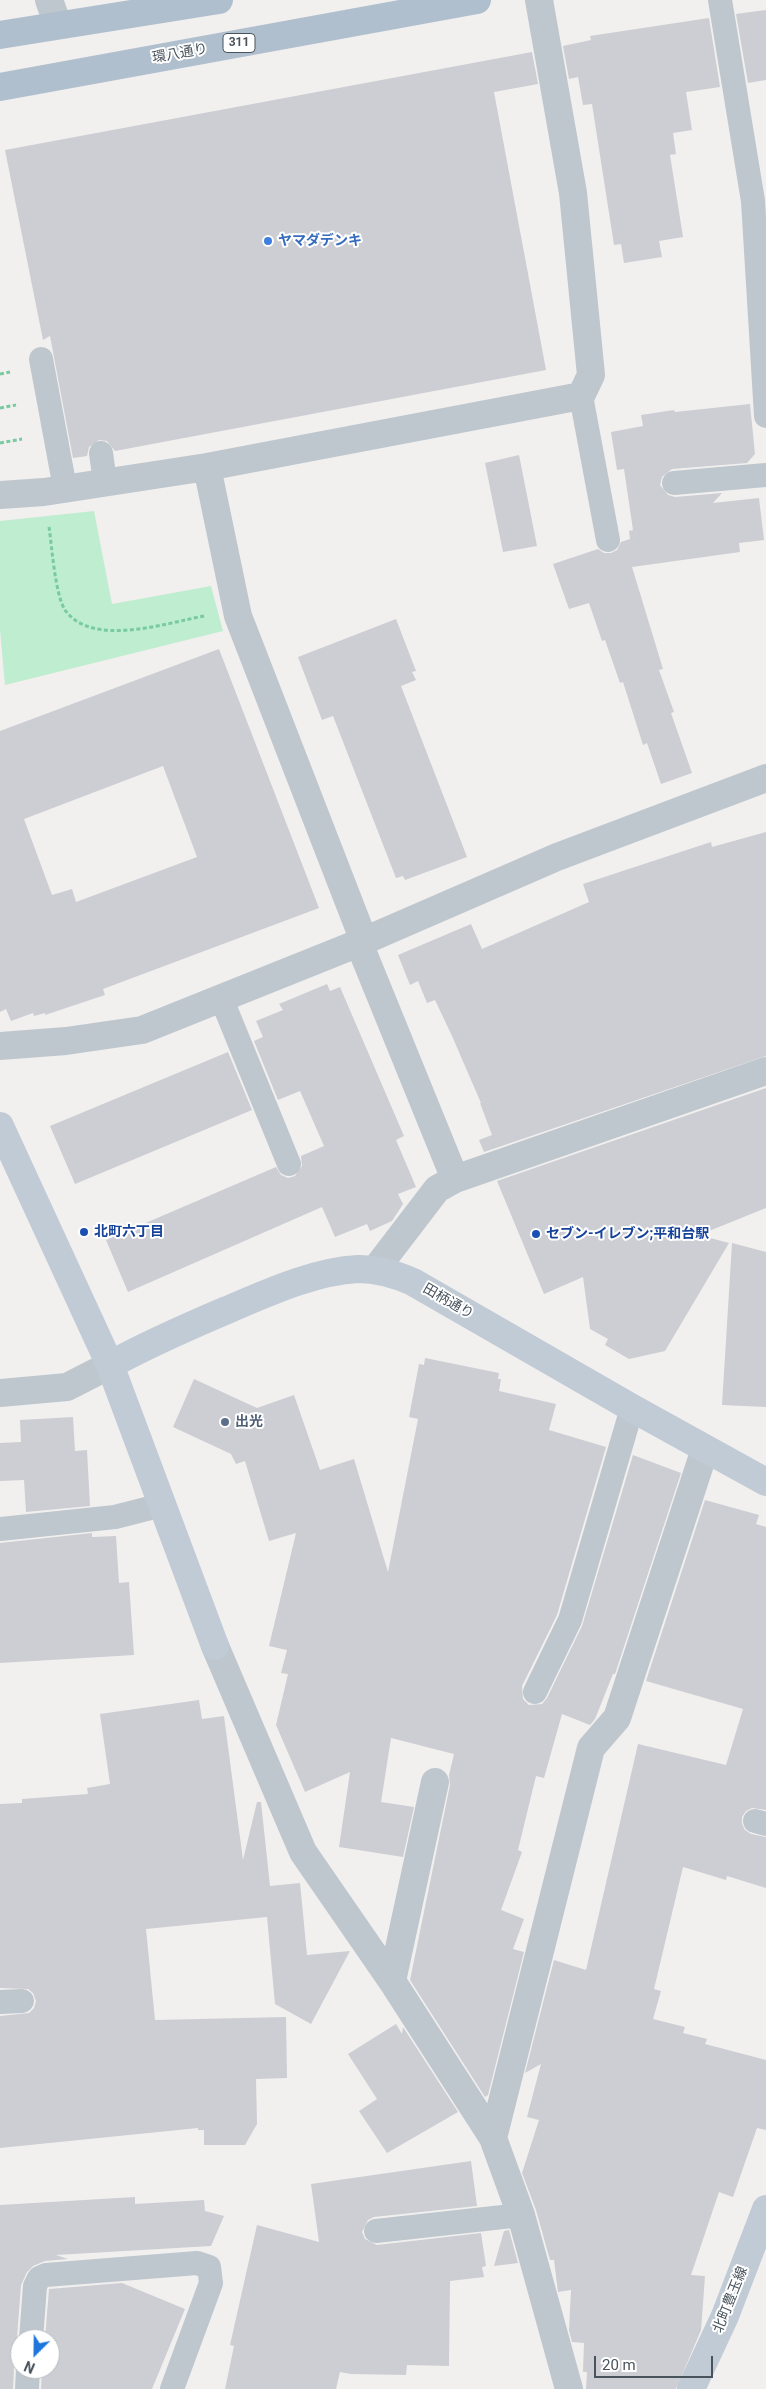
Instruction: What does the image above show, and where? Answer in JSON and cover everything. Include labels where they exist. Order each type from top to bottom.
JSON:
[{"type":"main road","points":[[0,35],[219,0]]},
{"type":"main road","name":"環八通り","points":[[0,87],[477,0]]},
{"type":"street","points":[[49,0],[58,25]]},
{"type":"street","points":[[0,495],[55,490],[208,467],[580,396],[591,375],[573,192],[539,0]]},
{"type":"street","points":[[208,467],[236,610],[362,942],[455,1179]]},
{"type":"street","points":[[0,1046],[66,1041],[142,1030],[222,1000],[362,942],[557,856],[766,778]]},
{"type":"street","points":[[375,1270],[437,1189],[455,1179],[766,1071]]},
{"type":"street","points":[[0,1126],[110,1365],[216,1646],[303,1852],[392,1981],[493,2138],[521,2215],[565,2388]]},
{"type":"street","name":"田柄通り","points":[[110,1365],[146,1345],[273,1291],[336,1271],[375,1270],[395,1274],[413,1282],[632,1408],[766,1482]]},
{"type":"street","points":[[0,1393],[67,1388],[110,1365]]},
{"type":"street","points":[[493,2138],[591,1748],[617,1718],[705,1449]]},
{"type":"street","points":[[392,1981],[435,1782]]},
{"type":"street","name":"北町豊玉線","points":[[691,2389],[726,2316],[766,2209]]},
{"type":"lane","points":[[720,0],[753,201],[766,416]]},
{"type":"lane","points":[[41,359],[55,490]]},
{"type":"lane","points":[[580,396],[608,540]]},
{"type":"lane","points":[[101,453],[105,482]]},
{"type":"lane","points":[[674,484],[766,475]]},
{"type":"lane","points":[[222,1000],[289,1164]]},
{"type":"lane","points":[[535,1692],[570,1620],[632,1408]]},
{"type":"lane","points":[[0,1529],[115,1518],[162,1505]]},
{"type":"lane","points":[[376,2231],[521,2215]]},
{"type":"lane","points":[[32,2329],[35,2286],[39,2278],[46,2275],[204,2264],[209,2267],[211,2283],[172,2389]]},
{"type":"path","points":[[55,490],[58,592],[65,610],[90,629],[110,631],[132,629],[236,610]]},
{"type":"green space","points":[[94,511],[112,604],[211,586],[223,631],[5,685],[0,630],[0,521]]},
{"type":"building","points":[[766,10],[766,80],[748,83],[736,14]]},
{"type":"building","points":[[709,18],[720,87],[686,92],[692,130],[673,133],[676,154],[670,155],[683,237],[659,241],[662,257],[624,263],[621,244],[614,245],[592,104],[583,105],[578,77],[569,79],[563,46],[591,40],[590,36]]},
{"type":"building","points":[[532,52],[538,84],[494,92],[546,370],[115,451],[107,441],[99,440],[89,447],[87,456],[73,458],[50,336],[43,340],[5,150]]},
{"type":"building","points":[[750,404],[755,454],[747,463],[672,469],[662,477],[660,485],[668,495],[675,497],[722,493],[713,503],[759,498],[764,540],[739,543],[740,552],[632,567],[663,669],[659,670],[674,712],[671,713],[692,773],[661,784],[647,743],[643,745],[623,682],[620,683],[605,640],[602,641],[589,603],[569,609],[553,564],[598,549],[604,553],[611,553],[617,550],[621,542],[630,539],[629,531],[633,530],[624,469],[617,470],[611,432],[643,426],[641,415],[674,410],[675,412]]},
{"type":"building","points":[[519,455],[537,546],[503,552],[485,463]]},
{"type":"building","points":[[396,619],[416,671],[412,672],[416,680],[401,686],[467,857],[405,880],[403,876],[396,878],[333,716],[322,720],[298,657]]},
{"type":"building","points":[[219,649],[319,908],[103,989],[105,995],[45,1015],[45,1013],[34,1016],[33,1013],[11,1021],[6,1009],[0,1012],[0,731]],"holes":[[[163,766],[197,857],[76,902],[72,889],[52,895],[24,819]]]},
{"type":"building","points":[[766,832],[766,1056],[484,1152],[479,1140],[492,1135],[481,1103],[452,1036],[435,1000],[427,1003],[418,981],[410,985],[398,955],[471,924],[482,949],[589,902],[583,884],[711,842],[712,847]]},
{"type":"building","points":[[327,984],[330,991],[340,987],[404,1136],[396,1140],[416,1187],[398,1194],[403,1204],[392,1221],[370,1231],[367,1224],[335,1237],[322,1207],[128,1292],[106,1240],[276,1167],[281,1175],[288,1178],[295,1176],[302,1166],[301,1156],[324,1146],[300,1091],[278,1100],[254,1041],[263,1037],[256,1021],[283,1010],[279,1004]]},
{"type":"building","points":[[228,1052],[252,1110],[75,1184],[50,1126]]},
{"type":"building","points":[[766,1088],[766,1208],[699,1235],[729,1243],[665,1351],[629,1359],[605,1345],[608,1339],[590,1329],[583,1277],[544,1294],[497,1181]]},
{"type":"building","points":[[732,1243],[766,1252],[766,1407],[722,1405]]},
{"type":"building","points":[[425,1358],[499,1373],[498,1379],[501,1379],[499,1391],[556,1404],[549,1430],[606,1447],[557,1615],[522,1686],[523,1699],[529,1705],[542,1704],[547,1698],[582,1626],[633,1455],[681,1473],[615,1674],[613,1674],[595,1719],[590,1725],[562,1714],[544,1778],[536,1776],[518,1850],[522,1852],[501,1910],[524,1919],[513,1949],[524,1952],[488,2095],[485,2097],[410,1980],[450,1785],[449,1775],[454,1754],[391,1738],[381,1802],[414,1807],[403,1857],[339,1847],[350,1772],[305,1792],[276,1725],[288,1674],[281,1673],[287,1650],[269,1646],[296,1533],[269,1541],[245,1461],[236,1464],[231,1454],[173,1427],[194,1379],[257,1408],[294,1395],[320,1470],[354,1459],[388,1572],[418,1419],[409,1417],[419,1364],[424,1365]]},
{"type":"building","points":[[73,1417],[75,1451],[87,1450],[90,1506],[26,1512],[24,1480],[0,1481],[0,1443],[21,1442],[20,1420]]},
{"type":"building","points":[[705,1500],[759,1515],[756,1524],[766,1527],[766,1810],[752,1808],[746,1811],[742,1817],[742,1824],[745,1830],[751,1834],[766,1837],[766,1888],[727,1876],[726,1880],[683,1867],[654,1989],[661,1991],[653,2019],[685,2027],[683,2033],[707,2039],[705,2044],[766,2060],[766,2130],[757,2128],[733,2197],[719,2192],[691,2275],[705,2276],[701,2330],[676,2389],[586,2389],[587,2372],[583,2372],[584,2343],[572,2342],[569,2330],[571,2290],[558,2292],[554,2260],[550,2260],[536,2210],[522,2173],[539,2120],[527,2117],[541,2064],[525,2073],[554,1960],[586,1970],[638,1744],[726,1765],[743,1709],[646,1681]]},
{"type":"building","points":[[92,1533],[92,1537],[116,1536],[119,1583],[129,1582],[134,1655],[0,1663],[0,1543]]},
{"type":"building","points":[[199,1700],[202,1719],[224,1716],[243,1860],[257,1802],[261,1802],[270,1886],[300,1883],[307,1955],[350,1951],[311,2024],[275,2004],[267,1917],[146,1929],[155,2020],[286,2017],[287,2078],[256,2079],[257,2124],[245,2145],[204,2145],[204,2130],[198,2130],[198,2128],[0,2148],[0,2016],[29,2013],[34,2008],[36,2001],[33,1993],[28,1989],[0,1988],[0,1804],[22,1803],[22,1799],[88,1794],[87,1788],[110,1784],[100,1714]]},
{"type":"building","points":[[396,2024],[402,2034],[403,2027],[458,2112],[387,2153],[359,2111],[377,2099],[348,2054]]},
{"type":"building","points":[[471,2161],[477,2206],[374,2217],[368,2220],[362,2232],[365,2239],[377,2245],[481,2233],[486,2266],[482,2267],[484,2277],[450,2281],[449,2366],[407,2365],[406,2375],[340,2372],[336,2389],[225,2389],[234,2346],[230,2345],[257,2225],[319,2242],[311,2184]]},
{"type":"building","points":[[135,2197],[135,2204],[204,2200],[205,2211],[224,2216],[211,2246],[56,2255],[68,2259],[45,2261],[33,2266],[27,2272],[21,2285],[18,2329],[10,2329],[10,2379],[13,2379],[13,2389],[0,2389],[0,2205]]},
{"type":"building","points":[[509,2230],[518,2263],[494,2266],[504,2231]]},
{"type":"building","points":[[122,2283],[185,2309],[152,2389],[41,2389],[42,2379],[60,2379],[60,2329],[46,2329],[49,2289]]},
{"type":"place","name":"ヤマダデンキ","points":[[268,241]]},
{"type":"place","name":"北町六丁目","points":[[84,1232]]},
{"type":"place","name":"セブン-イレブン;平和台駅","points":[[536,1234]]},
{"type":"place","name":"出光","points":[[225,1422]]}]
